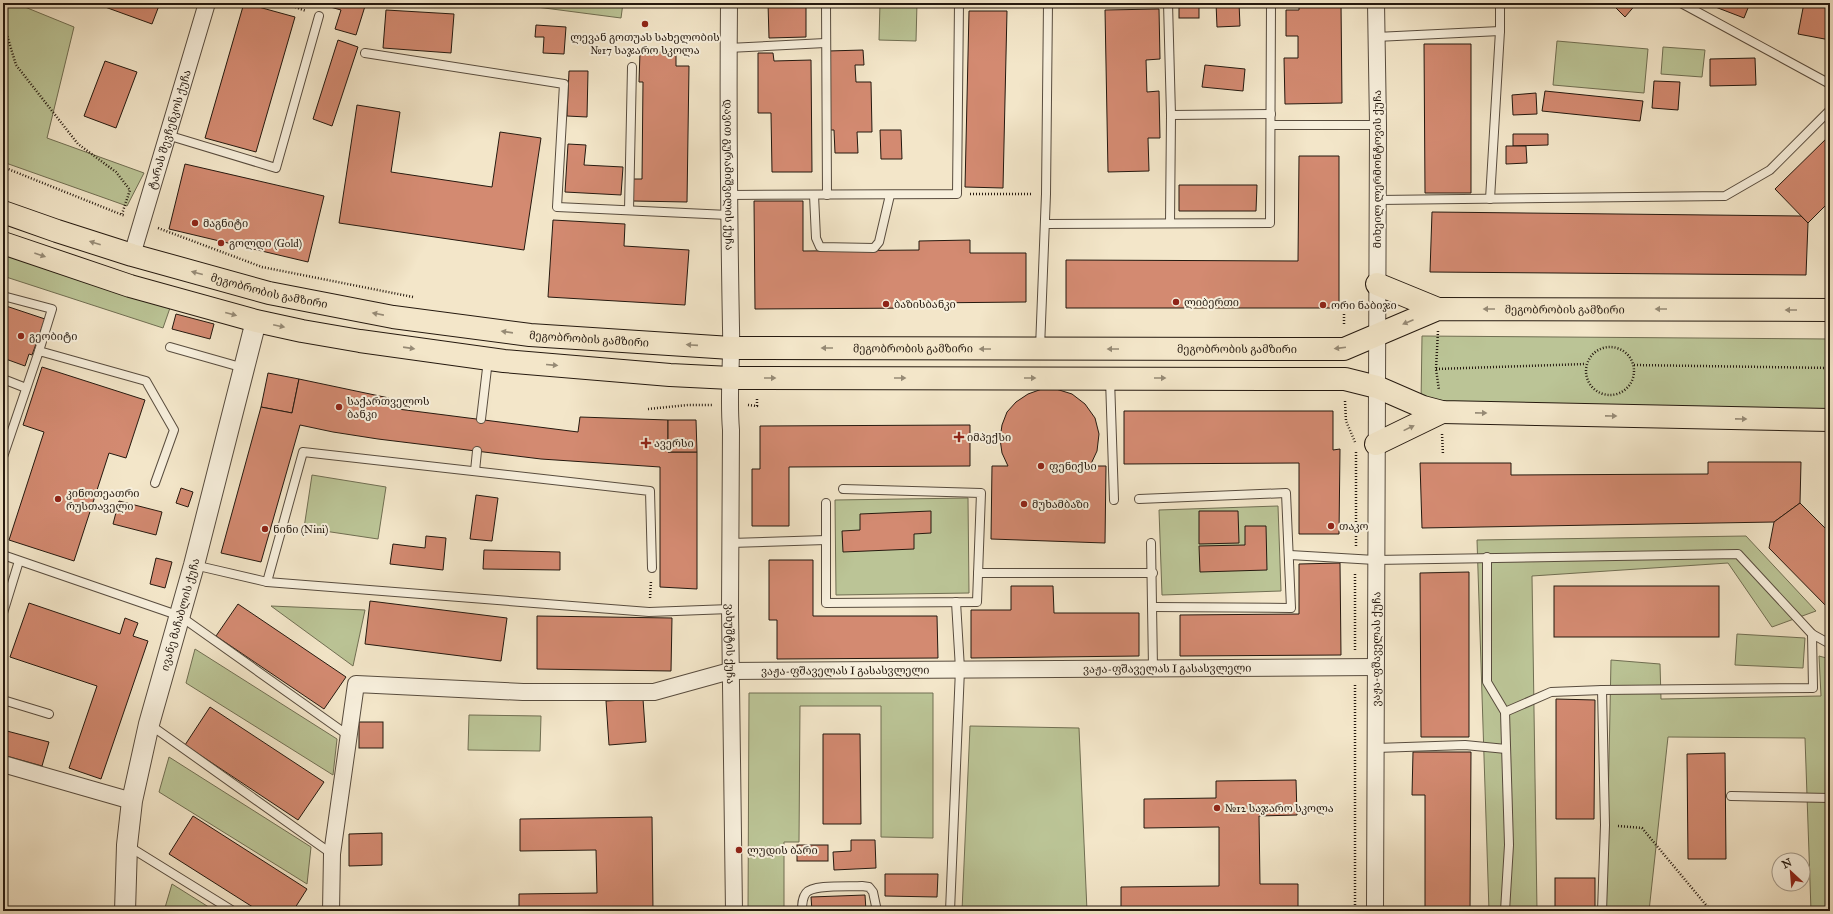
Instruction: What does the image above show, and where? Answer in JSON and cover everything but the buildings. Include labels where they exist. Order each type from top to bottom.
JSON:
[{"type":"main road","name":"მეგობრობის გამზირი","points":[[3,212],[132,255],[269,293],[393,317],[530,335],[731,348],[1344,349],[1438,309],[1830,310]]},
{"type":"main road","points":[[3,243],[130,286],[256,321],[360,341],[489,359],[670,375],[731,378],[1345,379],[1377,387],[1423,407],[1442,412],[1830,420]]},
{"type":"main road","points":[[1377,284],[1438,309]]},
{"type":"main road","points":[[1376,444],[1442,412]]},
{"type":"street","name":"ტარას შევჩენკოს ქუჩა","points":[[132,255],[207,3]]},
{"type":"street","name":"დავით გურამიშვილის ქუჩა","points":[[729,3],[728,215],[731,378]]},
{"type":"street","name":"მიხეილ ლერმონტოვის ქუჩა","points":[[1376,3],[1378,125],[1377,387]]},
{"type":"street","name":"ივანე მაჩაბლის ქუჩა","points":[[125,911],[127,845],[132,801],[149,724],[194,565],[256,321]]},
{"type":"street","name":"ვახუშტის ქუჩა","points":[[731,378],[729,405],[731,430],[730,671],[734,911]]},
{"type":"street","name":"ვაჟა-ფშაველას ქუჩა","points":[[1375,911],[1375,560],[1377,387]]},
{"type":"street","name":"ვაჟა-ფშაველას I გასასვლელი","points":[[349,736],[356,684],[523,692],[654,692],[730,671],[1375,666]]},
{"type":"street","points":[[331,911],[332,854],[349,736]]},
{"type":"street","points":[[3,764],[132,801]]},
{"type":"lane","points":[[826,3],[827,195]]},
{"type":"lane","points":[[728,195],[957,194],[959,3]]},
{"type":"lane","points":[[1040,349],[1046,194],[1048,3]]},
{"type":"lane","points":[[1168,3],[1171,115],[1170,224]]},
{"type":"lane","points":[[1045,224],[1270,224],[1271,3]]},
{"type":"lane","points":[[1490,199],[1500,31],[1500,3]]},
{"type":"lane","points":[[1681,3],[1830,84]]},
{"type":"lane","points":[[167,135],[276,168],[319,16]]},
{"type":"lane","points":[[1376,37],[1500,31]]},
{"type":"lane","points":[[728,48],[826,43]]},
{"type":"lane","points":[[365,53],[564,84],[557,207],[728,215]]},
{"type":"lane","points":[[629,210],[632,67]]},
{"type":"lane","points":[[1378,200],[1725,196],[1770,170],[1830,110]]},
{"type":"lane","points":[[1171,115],[1271,114]]},
{"type":"lane","points":[[1271,125],[1378,125]]},
{"type":"lane","points":[[814,195],[816,238],[820,247],[874,248],[879,242],[890,195]]},
{"type":"lane","points":[[3,296],[52,309],[4,452]]},
{"type":"lane","points":[[170,347],[244,368]]},
{"type":"lane","points":[[39,350],[146,381],[174,430],[155,483]]},
{"type":"lane","points":[[481,419],[489,359]]},
{"type":"lane","points":[[1110,378],[1114,500]]},
{"type":"lane","points":[[3,379],[26,388]]},
{"type":"lane","points":[[475,471],[477,451]]},
{"type":"lane","points":[[267,582],[303,452],[650,491],[652,568]]},
{"type":"lane","points":[[826,503],[826,603],[977,602],[981,493],[843,489]]},
{"type":"lane","points":[[1139,499],[1286,493],[1290,555],[1291,608],[1154,607]]},
{"type":"lane","points":[[730,543],[826,540]]},
{"type":"lane","points":[[1152,543],[1154,607],[1153,668]]},
{"type":"lane","points":[[1290,555],[1375,560],[1738,554],[1812,634],[1830,644]]},
{"type":"lane","points":[[3,555],[180,616],[349,736]]},
{"type":"lane","points":[[1487,557],[1487,682],[1505,712],[1509,845],[1505,911]]},
{"type":"lane","points":[[3,613],[19,560]]},
{"type":"lane","points":[[194,565],[267,582],[649,612],[730,609]]},
{"type":"lane","points":[[978,573],[1153,573]]},
{"type":"lane","points":[[950,911],[960,669],[956,602]]},
{"type":"lane","points":[[1505,712],[1551,692],[1602,690],[1813,688],[1812,634]]},
{"type":"lane","points":[[1602,690],[1605,825],[1602,911]]},
{"type":"lane","points":[[3,700],[50,714]]},
{"type":"lane","points":[[149,724],[332,854]]},
{"type":"lane","points":[[1376,748],[1465,745],[1506,749]]},
{"type":"lane","points":[[1731,796],[1830,798]]},
{"type":"lane","points":[[127,845],[233,911]]},
{"type":"lane","points":[[802,911],[802,900],[806,892],[814,888],[862,886],[869,887],[873,892],[876,911]]},
{"type":"path","points":[[284,3],[319,16]]},
{"type":"path","points":[[3,22],[16,65],[78,144],[116,172],[130,190],[122,214]]},
{"type":"path","points":[[3,167],[141,222],[262,267],[414,297]]},
{"type":"path","points":[[957,194],[1046,194]]},
{"type":"path","points":[[1438,309],[1436,368],[1442,412],[1443,455]]},
{"type":"path","points":[[1344,314],[1344,349]]},
{"type":"path","points":[[1610,346],[1625,352],[1634,365],[1632,381],[1627,388],[1620,393],[1605,395],[1597,392],[1591,387],[1585,372],[1586,364],[1590,356],[1595,351],[1610,346]]},
{"type":"path","points":[[1436,368],[1586,364]]},
{"type":"path","points":[[1634,365],[1830,368]]},
{"type":"path","points":[[1345,379],[1346,421],[1356,444],[1355,911]]},
{"type":"path","points":[[648,409],[688,405]]},
{"type":"path","points":[[649,612],[652,568]]},
{"type":"path","points":[[1605,825],[1642,828],[1711,911]]},
{"type":"green space","points":[[3,3],[15,3],[74,27],[47,138],[144,173],[127,206],[3,162]]},
{"type":"green space","points":[[506,3],[623,3],[621,18]]},
{"type":"green space","points":[[880,3],[917,3],[916,41],[879,40]]},
{"type":"green space","points":[[1557,41],[1648,49],[1644,93],[1553,85]]},
{"type":"green space","points":[[1663,47],[1705,50],[1702,77],[1661,74]]},
{"type":"green space","points":[[3,254],[171,305],[163,328],[3,276]]},
{"type":"green space","points":[[1422,336],[1830,339],[1830,417],[1421,404]]},
{"type":"green space","points":[[312,475],[386,487],[378,539],[304,528]]},
{"type":"green space","points":[[968,498],[969,593],[836,595],[835,500]]},
{"type":"green space","points":[[1278,506],[1281,591],[1162,595],[1159,510]]},
{"type":"green space","points":[[1746,536],[1816,611],[1772,627],[1728,563],[1532,576],[1537,911],[1489,911],[1477,540]]},
{"type":"green space","points":[[271,606],[365,610],[353,666]]},
{"type":"green space","points":[[1737,634],[1805,638],[1803,668],[1735,665]]},
{"type":"green space","points":[[195,649],[337,739],[333,775],[186,683]]},
{"type":"green space","points":[[1819,656],[1830,659],[1830,911],[1811,911],[1811,852],[1809,852],[1805,738],[1668,737],[1649,911],[1606,911],[1611,660],[1660,664],[1661,699],[1821,696]]},
{"type":"green space","points":[[749,693],[933,693],[933,838],[881,837],[881,706],[800,706],[799,842],[784,842],[784,911],[748,911]]},
{"type":"green space","points":[[469,715],[541,716],[540,751],[468,750]]},
{"type":"green space","points":[[970,726],[1079,728],[1087,911],[962,911]]},
{"type":"green space","points":[[169,757],[311,847],[307,884],[159,792]]},
{"type":"green space","points":[[172,884],[215,911],[164,911]]},
{"type":"place","name":"ლევან გოთუას სახელობის №17 საჯარო სკოლა","points":[[645,24]]},
{"type":"place","name":"მაგნიტი","points":[[195,223]]},
{"type":"place","name":"გოლდი (Gold)","points":[[221,243]]},
{"type":"place","name":"ლიბერთი","points":[[1176,302]]},
{"type":"place","name":"ბაზისბანკი","points":[[886,304]]},
{"type":"place","name":"ორი ნაბიჯი","points":[[1323,305]]},
{"type":"place","name":"გეობიტი","points":[[21,336]]},
{"type":"place","name":"საქართველოს ბანკი","points":[[339,407]]},
{"type":"place","name":"იმპექსი","points":[[959,437]]},
{"type":"place","name":"ავერსი","points":[[646,443]]},
{"type":"place","name":"ფენიქსი","points":[[1041,466]]},
{"type":"place","name":"კინოთეათრი რუსთაველი","points":[[58,499]]},
{"type":"place","name":"მუხამბაზი","points":[[1024,504]]},
{"type":"place","name":"თაკო","points":[[1331,526]]},
{"type":"place","name":"ნინი (Nini)","points":[[265,529]]},
{"type":"place","name":"№12 საჯარო სკოლა","points":[[1217,808]]},
{"type":"place","name":"ლუდის ბარი","points":[[739,850]]}]
